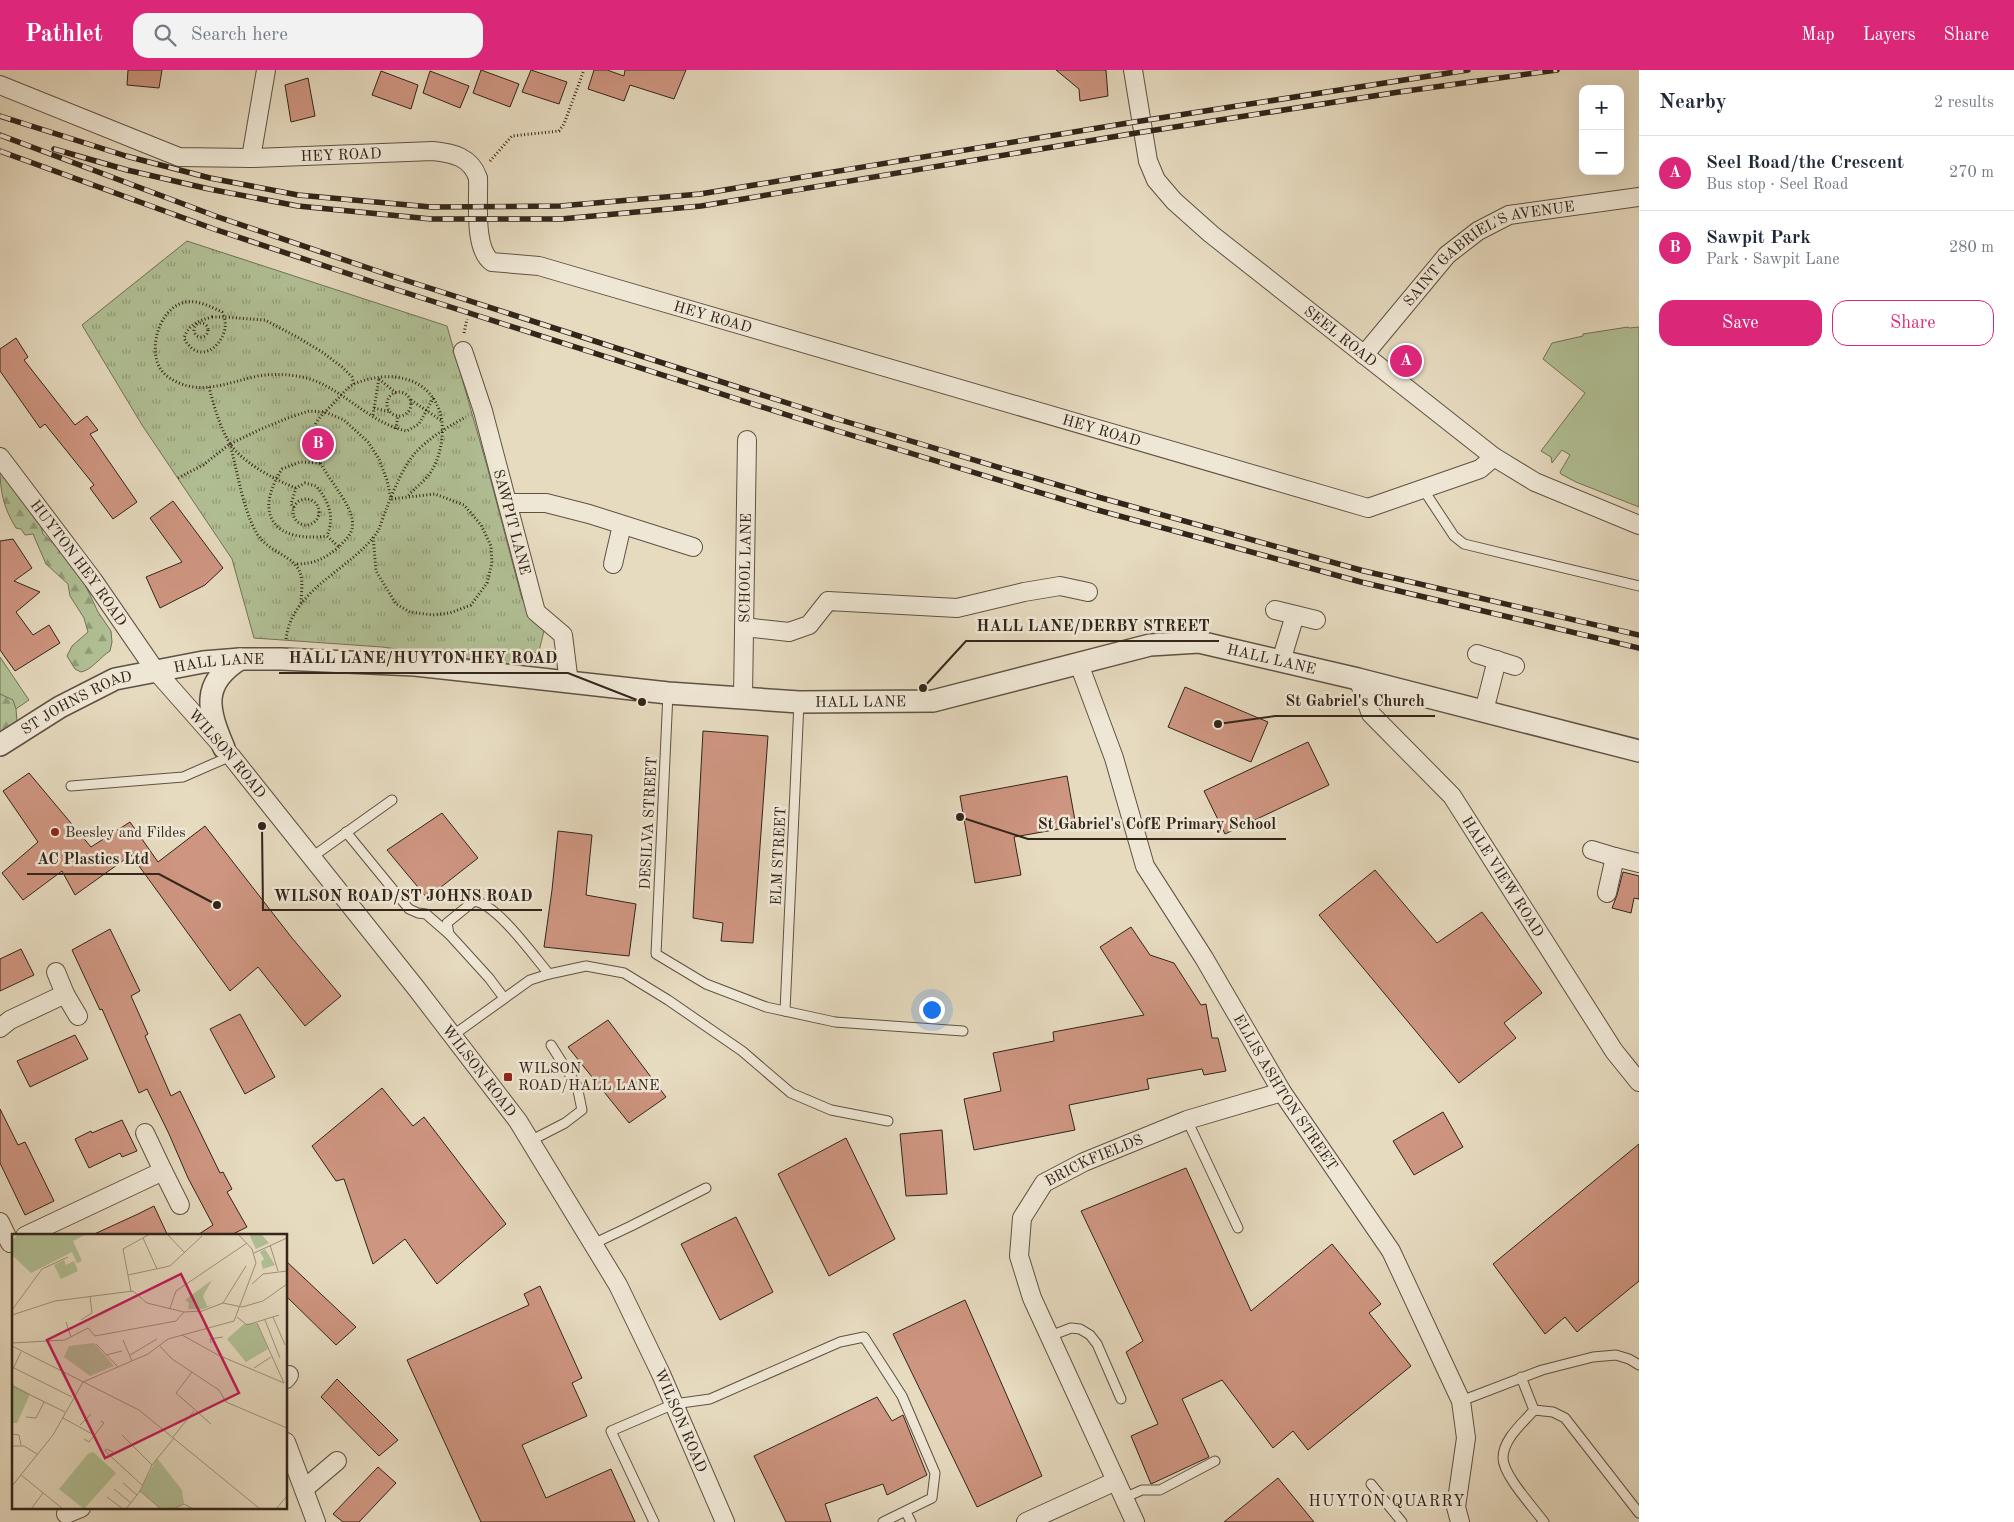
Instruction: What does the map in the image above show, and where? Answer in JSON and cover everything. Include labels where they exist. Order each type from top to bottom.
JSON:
[{"type":"street","points":[[251,158],[266,70]]},
{"type":"street","name":"SEEL ROAD","points":[[1133,70],[1145,152],[1151,170],[1163,189],[1211,234],[1494,457],[1535,482],[1639,525]]},
{"type":"street","name":"HEY ROAD","points":[[0,85],[179,157],[251,158],[434,151],[461,157],[475,169],[478,178],[480,244],[486,258],[492,262],[539,266],[1368,508],[1480,469],[1494,457]]},
{"type":"street","name":"SAINT GABRIEL'S AVENUE","points":[[1364,355],[1447,254],[1478,231],[1509,215],[1639,196]]},
{"type":"street","name":"SAWPIT LANE","points":[[464,351],[484,411],[536,612],[563,635],[569,683]]},
{"type":"street","name":"SCHOOL LANE","points":[[743,696],[747,440]]},
{"type":"street","name":"HUYTON HEY ROAD","points":[[0,457],[93,580],[155,670]]},
{"type":"street","points":[[508,503],[546,503],[693,547]]},
{"type":"street","points":[[613,564],[622,525]]},
{"type":"street","points":[[744,627],[789,632],[809,625],[828,600],[957,608],[1024,592],[1060,586],[1088,592]]},
{"type":"street","points":[[1275,610],[1316,620]]},
{"type":"street","points":[[1281,661],[1295,615]]},
{"type":"street","name":"HALL LANE","points":[[155,670],[203,662],[240,659],[281,659],[415,665],[668,693],[743,696],[799,702],[933,701],[1150,646],[1199,642],[1358,679],[1639,751]]},
{"type":"street","points":[[1477,654],[1515,666]]},
{"type":"street","points":[[228,752],[212,715],[210,706],[211,690],[218,677],[227,667],[240,659]]},
{"type":"street","points":[[1484,711],[1498,660]]},
{"type":"street","name":"ELLIS ASHTON STREET","points":[[1079,664],[1114,758],[1145,866],[1204,958],[1282,1092],[1391,1251],[1462,1401],[1466,1438],[1456,1507],[1460,1522]]},
{"type":"street","name":"ST JOHNS ROAD","points":[[0,745],[60,706],[115,679],[155,670]]},
{"type":"street","name":"WILSON ROAD","points":[[155,670],[228,752],[518,1121],[618,1285],[674,1404],[725,1522]]},
{"type":"street","name":"HALE VIEW ROAD","points":[[1358,679],[1371,714],[1452,796],[1614,1052],[1639,1082]]},
{"type":"street","points":[[1592,850],[1639,863]]},
{"type":"street","points":[[1607,893],[1615,857]]},
{"type":"street","points":[[56,972],[65,994],[78,1016]]},
{"type":"street","points":[[0,1028],[10,1020],[65,994]]},
{"type":"street","name":"BRICKFIELDS","points":[[1136,1522],[1032,1298],[1019,1256],[1022,1218],[1044,1183],[1084,1162],[1187,1120],[1282,1092]]},
{"type":"street","points":[[145,1133],[180,1205]]},
{"type":"street","points":[[29,1234],[163,1170]]},
{"type":"street","points":[[0,1222],[12,1242]]},
{"type":"street","points":[[288,1447],[316,1522]]},
{"type":"street","points":[[304,1489],[337,1461]]},
{"type":"street","points":[[1026,1522],[1116,1481]]},
{"type":"lane","points":[[1424,489],[1454,536],[1464,544],[1639,586]]},
{"type":"lane","name":"DESILVA STREET","points":[[668,693],[656,954],[706,984],[766,1007],[785,1011]]},
{"type":"lane","name":"ELM STREET","points":[[785,1011],[799,702]]},
{"type":"lane","points":[[71,786],[183,777],[228,752]]},
{"type":"lane","points":[[312,857],[392,800]]},
{"type":"lane","points":[[346,832],[409,909],[426,914],[449,934],[489,978],[504,998]]},
{"type":"lane","points":[[449,934],[447,923],[474,901],[482,902],[498,914],[549,974]]},
{"type":"lane","points":[[452,1036],[530,980],[586,966],[624,973],[668,1000],[742,1051],[791,1092],[831,1110],[888,1121]]},
{"type":"lane","points":[[785,1011],[835,1022],[963,1031]]},
{"type":"lane","points":[[530,1141],[565,1123],[582,1110],[577,1086],[551,1045]]},
{"type":"lane","points":[[1187,1120],[1238,1228]]},
{"type":"lane","points":[[593,1244],[706,1188]]},
{"type":"lane","points":[[1050,1336],[1071,1328],[1080,1329],[1090,1335],[1097,1344],[1122,1399]]},
{"type":"lane","points":[[654,1522],[611,1431],[674,1404],[710,1400],[840,1342],[864,1337],[902,1396],[935,1473],[932,1498],[883,1522]]},
{"type":"lane","points":[[1462,1401],[1521,1377],[1593,1357],[1616,1355],[1629,1359],[1639,1365]]},
{"type":"lane","points":[[1521,1377],[1534,1410]]},
{"type":"lane","points":[[1534,1410],[1553,1412],[1565,1418],[1639,1513]]},
{"type":"lane","points":[[1534,1410],[1514,1433],[1503,1458],[1506,1471],[1544,1522]]},
{"type":"lane","points":[[1124,1498],[1142,1490],[1160,1490],[1215,1461]]},
{"type":"lane","points":[[1371,1484],[1402,1522]]},
{"type":"lane","points":[[906,1512],[911,1522]]},
{"type":"path","points":[[475,169],[487,163],[512,136],[559,131],[564,124],[584,70]]},
{"type":"path","points":[[354,384],[352,377],[322,352],[265,320],[224,317],[212,317],[199,322],[187,330],[184,338],[187,344],[196,352],[206,352],[215,347],[223,333],[226,322],[224,317],[222,312],[200,303],[186,302],[172,308],[164,317],[157,338],[156,357],[158,367],[166,375],[190,388],[209,387],[276,374],[314,379],[373,416],[396,428],[407,431],[419,424],[434,397]]},
{"type":"path","points":[[199,322],[208,329],[208,333],[202,337],[198,336],[194,328],[199,322]]},
{"type":"path","points":[[209,387],[216,413],[230,444],[249,516],[255,531],[263,543],[297,564],[310,564],[322,560],[339,547],[352,530],[349,512],[339,490],[320,462],[312,438],[318,419],[354,384],[379,378],[395,377],[413,381],[434,397],[442,421],[440,449],[434,466],[427,477],[408,496]]},
{"type":"path","points":[[379,378],[396,393]]},
{"type":"path","points":[[373,416],[379,378]]},
{"type":"path","points":[[391,412],[387,405],[391,395],[396,393],[405,394],[410,400],[442,421]]},
{"type":"path","points":[[374,408],[398,415],[408,411],[410,400]]},
{"type":"path","points":[[178,478],[203,465],[230,444],[288,418],[309,411],[325,412],[344,420],[368,442],[379,459],[391,499]]},
{"type":"path","points":[[281,659],[288,624],[301,604],[323,581],[355,556],[378,531],[397,483],[416,452],[442,432],[472,414],[484,411]]},
{"type":"path","points":[[396,428],[398,415]]},
{"type":"path","points":[[230,444],[252,464],[296,488]]},
{"type":"path","points":[[320,462],[300,462],[282,469],[270,493],[270,510],[273,522],[281,530],[302,538],[328,536],[339,547]]},
{"type":"path","points":[[294,508],[302,500],[310,500],[317,506],[319,514],[314,522],[303,525],[294,517],[294,508],[291,504],[296,488],[305,483],[316,486],[324,495],[331,514],[331,528],[328,536]]},
{"type":"path","points":[[372,536],[376,571],[396,604],[410,612],[433,615],[450,613],[471,605],[487,583],[492,562],[491,546],[481,525],[464,505],[435,494],[391,499]]},
{"type":"path","points":[[297,564],[301,578],[301,604]]},
{"type":"green space","points":[[187,241],[447,326],[522,599],[544,631],[539,651],[509,664],[382,647],[254,638],[232,559],[142,425],[82,325]]},
{"type":"green space","points":[[1639,327],[1639,507],[1576,482],[1561,474],[1560,472],[1570,455],[1562,450],[1552,463],[1551,457],[1541,451],[1585,393],[1543,359],[1552,343],[1583,336],[1583,334]]},
{"type":"green space","points":[[0,467],[40,523],[43,534],[59,549],[83,580],[98,612],[111,631],[112,642],[110,651],[85,671],[81,672],[75,669],[67,656],[72,646],[88,632],[84,618],[70,596],[68,584],[46,564],[33,534],[25,535],[21,529],[16,528],[3,499]]},
{"type":"green space","points":[[0,657],[29,700],[0,720]]},
{"type":"green space","points":[[0,694],[13,700],[17,721],[7,732],[0,736]]},
{"type":"building","points":[[128,70],[162,70],[159,88],[127,85]]},
{"type":"building","points":[[481,70],[519,84],[510,107],[473,93]]},
{"type":"building","points":[[531,70],[567,82],[559,104],[522,92]]},
{"type":"building","points":[[594,70],[607,70],[624,76],[625,70],[686,70],[674,99],[630,85],[624,101],[588,89]]},
{"type":"building","points":[[1056,70],[1106,70],[1108,96],[1080,101],[1079,89]]},
{"type":"building","points":[[381,71],[418,85],[411,109],[372,95]]},
{"type":"building","points":[[430,71],[469,86],[460,108],[423,93]]},
{"type":"building","points":[[308,78],[315,116],[291,122],[285,85]]},
{"type":"building","points":[[16,338],[28,357],[24,360],[75,425],[87,416],[98,430],[90,434],[137,502],[113,519],[90,488],[94,485],[45,424],[40,428],[0,371],[0,349]]},
{"type":"building","points":[[173,501],[223,568],[205,585],[160,608],[146,577],[182,562],[150,518]]},
{"type":"building","points":[[13,539],[32,568],[14,581],[40,592],[16,612],[33,635],[49,625],[60,643],[15,671],[0,650],[0,541]]},
{"type":"building","points":[[1185,687],[1268,722],[1251,762],[1168,727]]},
{"type":"building","points":[[703,731],[768,736],[753,943],[721,941],[723,923],[693,918]]},
{"type":"building","points":[[1308,742],[1329,785],[1225,834],[1204,791]]},
{"type":"building","points":[[29,773],[91,847],[130,822],[158,862],[205,826],[292,938],[341,996],[305,1026],[258,967],[230,991],[131,855],[75,895],[62,871],[23,900],[2,873],[38,842],[3,791]]},
{"type":"building","points":[[1067,776],[1076,826],[1014,837],[1021,875],[975,883],[960,796]]},
{"type":"building","points":[[442,813],[478,858],[427,898],[387,850]]},
{"type":"building","points":[[558,831],[592,835],[586,895],[636,904],[629,956],[544,947]]},
{"type":"building","points":[[1375,870],[1437,943],[1482,912],[1542,993],[1504,1023],[1516,1038],[1459,1083],[1319,915]]},
{"type":"building","points":[[1623,872],[1639,876],[1639,899],[1634,898],[1631,913],[1612,908]]},
{"type":"building","points":[[1131,927],[1150,955],[1174,963],[1201,1005],[1206,1004],[1212,1038],[1218,1038],[1226,1071],[1204,1075],[1202,1069],[1147,1079],[1149,1089],[1069,1105],[1075,1130],[974,1150],[964,1099],[1001,1091],[993,1053],[1054,1041],[1053,1032],[1144,1015],[1100,947]]},
{"type":"building","points":[[110,929],[140,991],[131,996],[148,1034],[145,1036],[171,1096],[180,1091],[220,1173],[223,1172],[232,1189],[227,1192],[247,1227],[233,1234],[199,1234],[213,1225],[188,1178],[147,1089],[139,1093],[102,1009],[100,1010],[72,950]]},
{"type":"building","points":[[21,949],[34,975],[0,991],[0,959]]},
{"type":"building","points":[[240,1014],[275,1077],[245,1094],[210,1029]]},
{"type":"building","points":[[608,1020],[666,1097],[629,1123],[568,1047]]},
{"type":"building","points":[[75,1035],[88,1059],[30,1087],[17,1061]]},
{"type":"building","points":[[382,1088],[413,1126],[424,1117],[506,1224],[437,1284],[405,1239],[373,1264],[344,1179],[336,1181],[312,1146]]},
{"type":"building","points":[[0,1109],[18,1145],[25,1142],[54,1201],[25,1215],[0,1163]]},
{"type":"building","points":[[1443,1112],[1463,1147],[1414,1175],[1393,1141]]},
{"type":"building","points":[[122,1120],[137,1151],[122,1157],[120,1153],[89,1168],[75,1139]]},
{"type":"building","points":[[942,1130],[947,1194],[906,1196],[900,1134]]},
{"type":"building","points":[[846,1138],[895,1239],[829,1276],[778,1174]]},
{"type":"building","points":[[1639,1144],[1639,1281],[1577,1332],[1565,1317],[1545,1334],[1493,1264]]},
{"type":"building","points":[[1186,1168],[1251,1311],[1332,1244],[1381,1304],[1369,1313],[1411,1366],[1308,1450],[1293,1431],[1273,1448],[1222,1380],[1182,1399],[1209,1457],[1151,1484],[1131,1436],[1158,1424],[1126,1352],[1143,1341],[1081,1211]]},
{"type":"building","points":[[154,1206],[167,1234],[94,1234]]},
{"type":"building","points":[[736,1217],[773,1292],[720,1320],[681,1244]]},
{"type":"building","points":[[288,1263],[356,1327],[336,1345],[288,1298]]},
{"type":"building","points":[[540,1286],[582,1378],[572,1383],[587,1416],[522,1445],[546,1498],[611,1469],[635,1522],[481,1522],[407,1360],[529,1305],[524,1294]]},
{"type":"building","points":[[965,1300],[1042,1476],[977,1507],[893,1334]]},
{"type":"building","points":[[337,1379],[398,1440],[379,1456],[321,1397]]},
{"type":"building","points":[[877,1397],[892,1421],[903,1415],[927,1475],[887,1495],[883,1484],[825,1504],[831,1522],[786,1522],[754,1456]]},
{"type":"building","points":[[378,1467],[396,1483],[359,1522],[343,1522],[333,1514]]},
{"type":"building","points":[[1278,1478],[1314,1522],[1224,1522]]},
{"type":"railway","points":[[0,116],[126,156],[210,178],[298,195],[431,207],[560,206],[700,194],[1128,123],[1468,70]]},
{"type":"railway","points":[[54,149],[127,170],[209,189],[298,206],[431,219],[561,219],[701,206],[1130,134],[1399,92],[1557,70]]},
{"type":"railway","points":[[0,135],[218,217],[389,275],[834,418],[1098,497],[1364,571],[1639,635]]},
{"type":"railway","points":[[0,151],[214,229],[385,286],[831,429],[1094,509],[1361,582],[1639,648]]},
{"type":"place","name":"Seel Road/the Crescent","points":[[1406,361]]},
{"type":"place","name":"Sawpit Park","points":[[318,444]]},
{"type":"place","name":"HALL LANE/DERBY STREET","points":[[923,688]]},
{"type":"place","name":"HALL LANE/HUYTON HEY ROAD","points":[[642,702]]},
{"type":"place","name":"St Gabriel's Church","points":[[1218,724]]},
{"type":"place","name":"St Gabriel's CofE Primary School","points":[[960,817]]},
{"type":"place","name":"WILSON ROAD/ST JOHNS ROAD","points":[[262,826]]},
{"type":"place","name":"Beesley and Fildes","points":[[55,832]]},
{"type":"place","name":"AC Plastics Ltd","points":[[217,905]]},
{"type":"place","name":"WILSON ROAD/HALL LANE","points":[[508,1077]]},
{"type":"district","name":"HUYTON QUARRY","points":[[1387,1500]]}]
